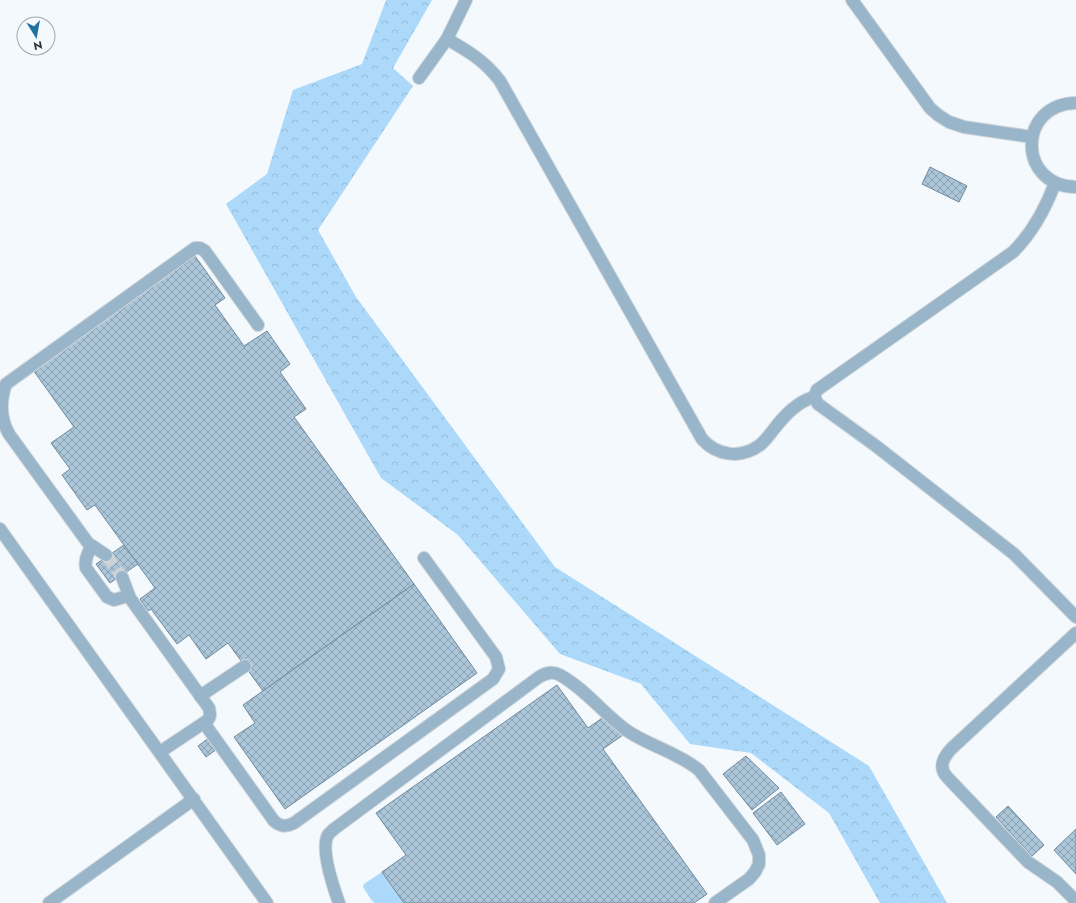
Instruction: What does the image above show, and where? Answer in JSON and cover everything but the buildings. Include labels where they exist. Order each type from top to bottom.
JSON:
[{"type":"street","points":[[419,78],[447,39],[466,0]]},
{"type":"street","points":[[852,0],[930,108],[938,115],[949,122],[964,127],[1032,137]]},
{"type":"street","points":[[447,39],[480,60],[500,81],[702,440],[707,445],[715,450],[730,454],[752,449],[766,439],[794,407],[807,399],[814,397]]},
{"type":"street","points":[[1076,103],[1068,103],[1056,107],[1046,113],[1038,122],[1032,137],[1031,145],[1037,168],[1045,176],[1055,183],[1067,187],[1076,187]]},
{"type":"street","points":[[814,397],[817,390],[1013,252],[1031,232],[1039,219],[1048,202],[1055,183]]},
{"type":"street","points":[[106,555],[104,552],[91,546],[4,437],[4,424],[0,411],[0,397],[6,384],[195,248],[200,248],[205,251],[258,325]]},
{"type":"street","points":[[814,397],[818,404],[876,446],[1014,554],[1076,617]]},
{"type":"street","points":[[0,529],[267,903]]},
{"type":"street","points":[[91,546],[85,559],[86,568],[107,597],[114,600],[128,596]]},
{"type":"street","points":[[204,723],[274,821],[280,826],[288,826],[300,819],[494,679],[499,669],[496,657],[424,558]]},
{"type":"street","points":[[122,577],[125,582],[128,596],[200,696],[210,713],[210,717],[204,723],[160,752]]},
{"type":"street","points":[[1076,633],[951,749],[943,759],[942,766],[943,772],[947,777],[1026,859],[1057,882],[1076,901]]},
{"type":"street","points":[[200,696],[245,666]]},
{"type":"street","points":[[339,903],[326,852],[325,843],[328,835],[334,829],[540,677],[545,674],[554,673],[588,696],[626,729],[639,738],[689,762],[699,770],[753,840],[759,855],[759,864],[755,872],[749,879],[715,903]]},
{"type":"street","points":[[49,903],[194,799]]},
{"type":"green space","points":[[386,0],[432,0],[393,68],[413,86],[318,230],[356,297],[555,567],[869,766],[947,903],[880,903],[829,813],[751,753],[690,744],[641,684],[560,654],[458,535],[381,478],[226,204],[267,174],[293,90],[362,64]]},
{"type":"green space","points":[[382,872],[404,903],[375,903],[372,901],[363,887],[364,884]]},
{"type":"tunnel","points":[[106,555],[122,577]]}]
